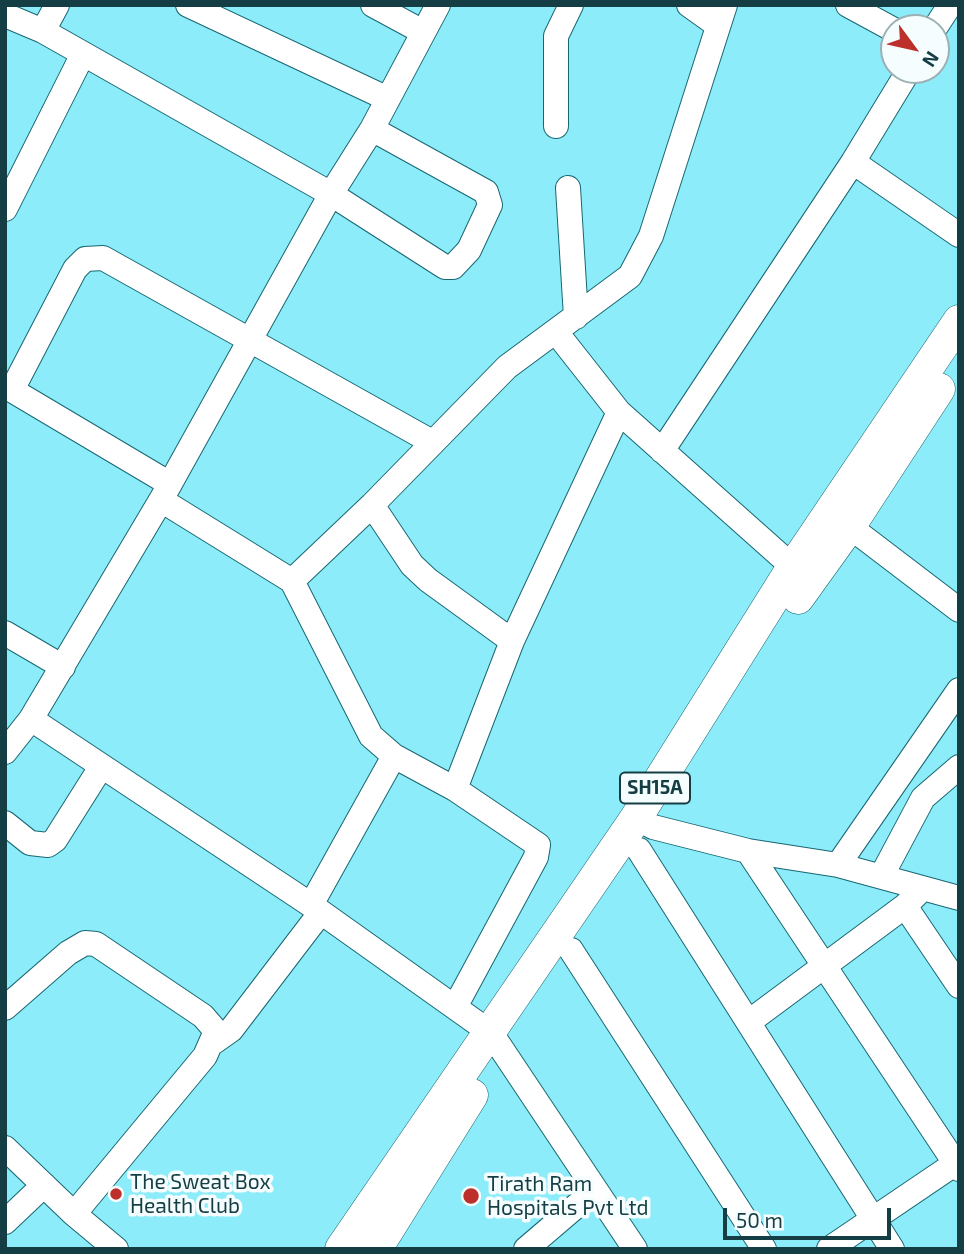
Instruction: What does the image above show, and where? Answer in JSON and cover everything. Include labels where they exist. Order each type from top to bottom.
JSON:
[{"type":"main road","name":"SH15A","points":[[341,1249],[496,1041],[643,832],[797,598],[840,519],[959,321]]},
{"type":"main road","name":"SH15A","points":[[376,1249],[496,1041],[571,950],[643,832],[793,567],[840,519],[959,358]]},
{"type":"street","points":[[43,30],[57,5]]},
{"type":"street","points":[[188,5],[388,99]]},
{"type":"street","points":[[373,5],[423,32]]},
{"type":"street","points":[[5,752],[31,719],[63,667],[165,492],[331,194],[372,129],[438,5]]},
{"type":"street","points":[[556,126],[556,36],[571,5]]},
{"type":"street","points":[[292,581],[372,506],[507,367],[630,275],[643,254],[721,15],[689,5]]},
{"type":"street","points":[[848,5],[880,22]]},
{"type":"street","points":[[5,15],[43,30],[331,194],[445,267],[453,267],[461,262],[489,205],[486,192],[372,129]]},
{"type":"street","points":[[9,194],[83,54]]},
{"type":"street","points":[[662,451],[853,162],[900,84]]},
{"type":"street","points":[[853,162],[959,235]]},
{"type":"street","points":[[568,188],[576,317]]},
{"type":"street","points":[[432,442],[248,342],[103,258],[85,259],[75,269],[8,388],[165,492],[292,581],[363,726],[394,756],[455,789],[535,841],[539,849],[455,1007]]},
{"type":"street","points":[[556,332],[619,412],[793,567]]},
{"type":"street","points":[[455,789],[512,641],[619,412]]},
{"type":"street","points":[[372,506],[420,572],[512,641]]},
{"type":"street","points":[[840,519],[959,610]]},
{"type":"street","points":[[5,633],[63,667]]},
{"type":"street","points":[[838,865],[959,690]]},
{"type":"street","points":[[31,719],[316,908],[455,1007],[496,1041],[635,1249]]},
{"type":"street","points":[[74,1214],[214,1042],[231,1030],[316,908],[394,756]]},
{"type":"street","points":[[5,822],[30,843],[48,845],[55,840],[101,767]]},
{"type":"street","points":[[882,875],[923,798],[959,767]]},
{"type":"street","points":[[643,832],[882,875],[913,898],[959,986]]},
{"type":"street","points":[[643,832],[750,1021],[892,1249]]},
{"type":"street","points":[[748,851],[958,1165],[829,1249]]},
{"type":"street","points":[[750,1021],[913,898],[959,898]]},
{"type":"street","points":[[5,1008],[68,953],[85,943],[96,944],[203,1016],[216,1031],[214,1042]]},
{"type":"street","points":[[571,950],[764,1249]]},
{"type":"street","points":[[5,1148],[74,1214],[116,1249]]},
{"type":"street","points":[[5,1222],[44,1185]]},
{"type":"street","points":[[526,1249],[596,1190]]},
{"type":"place","name":"The Sweat Box Health Club","points":[[116,1194]]},
{"type":"place","name":"Tirath Ram Hospitals Pvt Ltd","points":[[471,1196]]}]
